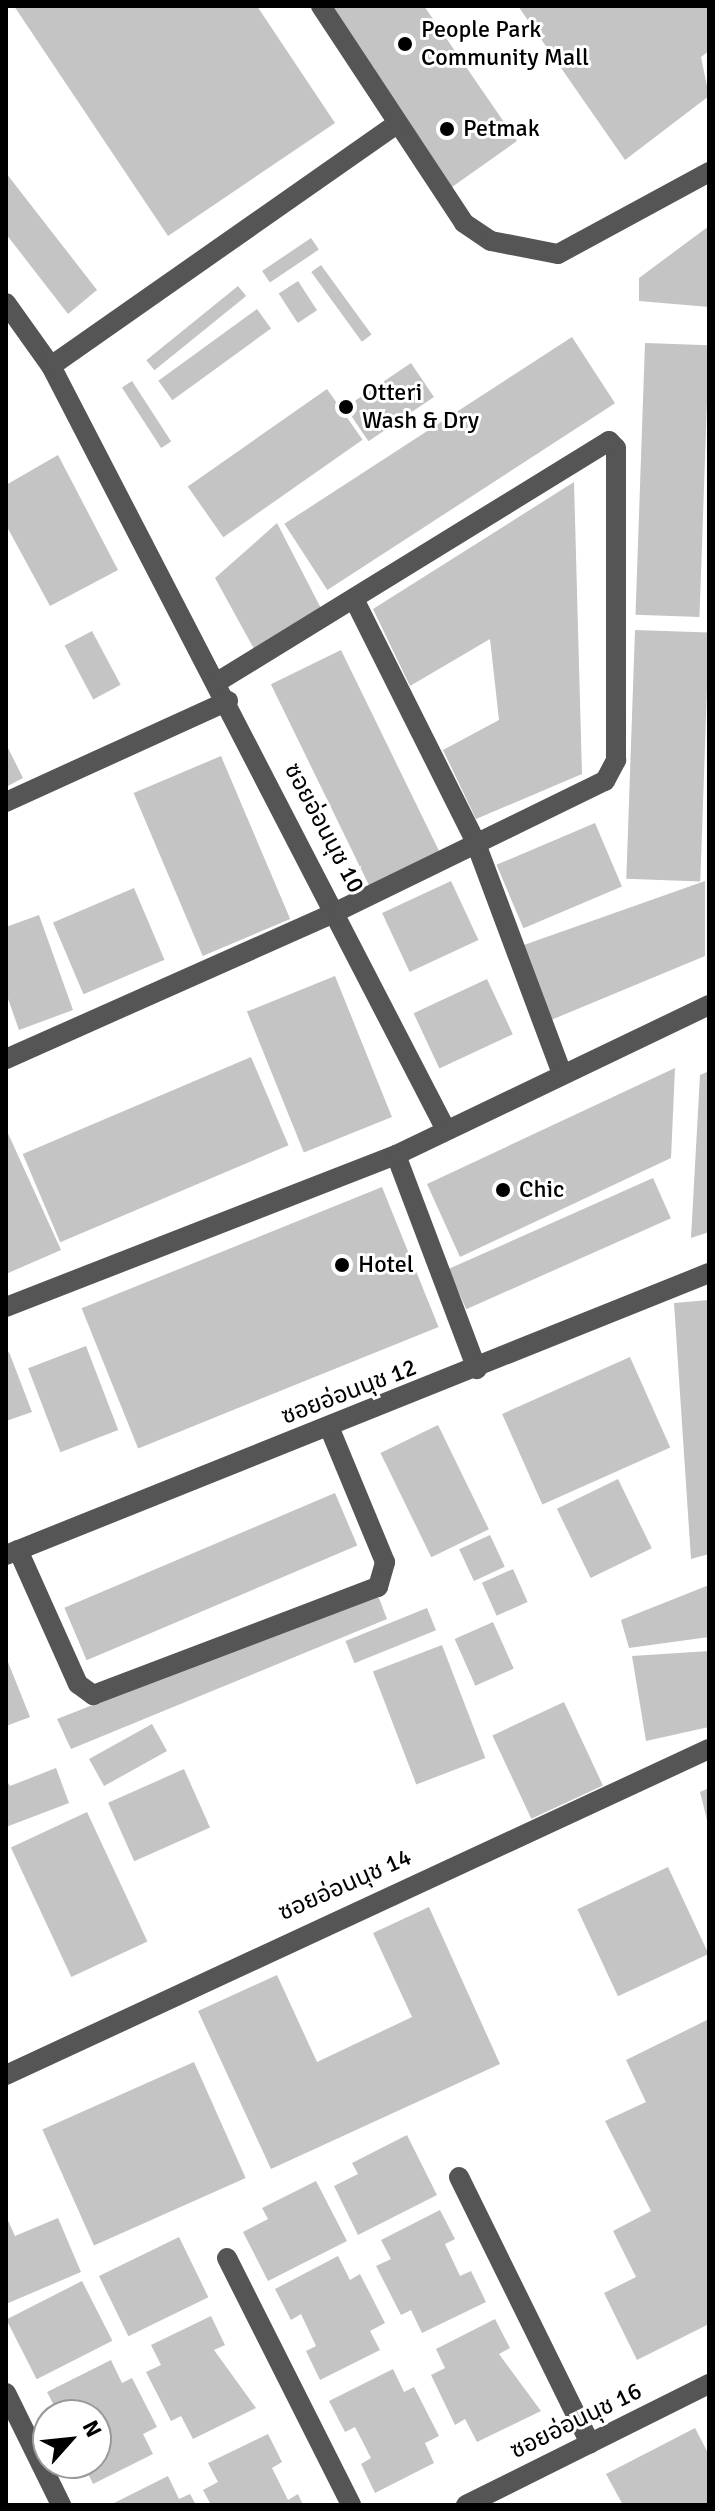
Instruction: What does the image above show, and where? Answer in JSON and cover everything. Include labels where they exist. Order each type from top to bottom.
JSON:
[{"type":"street","points":[[321,6],[464,223],[528,251],[558,254],[582,244],[709,172]]},
{"type":"street","points":[[51,366],[397,124]]},
{"type":"street","name":"ซอยอ่อนนุช 10","points":[[6,303],[51,366],[338,911],[445,1128]]},
{"type":"street","points":[[6,1059],[338,911],[613,773],[616,448],[609,441],[355,601],[218,682]]},
{"type":"street","points":[[355,601],[475,841],[562,1074]]},
{"type":"street","points":[[6,802],[228,701]]},
{"type":"street","points":[[6,1307],[396,1155],[445,1128],[709,1005]]},
{"type":"street","points":[[396,1155],[477,1369]]},
{"type":"street","name":"ซอยอ่อนนุช 12","points":[[12,1553],[477,1369],[709,1273]]},
{"type":"street","points":[[12,1553],[78,1684],[93,1695],[363,1593],[378,1587],[385,1562],[329,1427]]},
{"type":"street","name":"ซอยอ่อนนุช 14","points":[[6,2075],[709,1749]]},
{"type":"street","points":[[459,2177],[590,2443]]},
{"type":"street","points":[[227,2258],[351,2505]]},
{"type":"street","name":"ซอยอ่อนนุช 16","points":[[466,2505],[709,2384]]},
{"type":"street","points":[[6,2393],[61,2505]]},
{"type":"building","points":[[14,6],[257,6],[335,123],[168,236]]},
{"type":"building","points":[[331,6],[424,6],[517,141],[452,187]]},
{"type":"building","points":[[518,6],[709,6],[709,51],[701,57],[709,96],[625,160]]},
{"type":"building","points":[[6,173],[97,290],[68,314],[6,234]]},
{"type":"building","points":[[709,226],[709,307],[639,301],[639,278]]},
{"type":"building","points":[[311,238],[319,250],[270,283],[262,271]]},
{"type":"building","points":[[321,265],[372,335],[362,342],[311,272]]},
{"type":"building","points":[[298,281],[317,310],[298,323],[279,294]]},
{"type":"building","points":[[238,286],[246,296],[154,370],[146,360]]},
{"type":"building","points":[[257,309],[271,328],[172,400],[158,381]]},
{"type":"building","points":[[572,337],[615,403],[327,590],[284,524]]},
{"type":"building","points":[[645,343],[709,345],[699,617],[636,615]]},
{"type":"building","points":[[411,363],[434,397],[368,441],[346,407]]},
{"type":"building","points":[[132,381],[171,441],[161,448],[122,388]]},
{"type":"building","points":[[327,389],[363,440],[223,537],[188,487]]},
{"type":"building","points":[[58,455],[118,570],[50,606],[6,525],[6,485]]},
{"type":"building","points":[[574,482],[582,774],[476,819],[443,750],[499,720],[490,639],[410,686],[373,609]]},
{"type":"building","points":[[277,523],[327,620],[259,658],[215,578]]},
{"type":"building","points":[[635,630],[709,633],[700,881],[626,879]]},
{"type":"building","points":[[92,631],[121,685],[93,699],[65,646]]},
{"type":"building","points":[[341,650],[439,851],[369,886],[271,684]]},
{"type":"building","points":[[6,744],[23,778],[6,787]]},
{"type":"building","points":[[221,756],[290,919],[203,956],[134,793]]},
{"type":"building","points":[[595,823],[622,887],[523,928],[497,865]]},
{"type":"building","points":[[451,881],[478,940],[410,972],[382,913]]},
{"type":"building","points":[[705,881],[705,956],[551,1020],[521,946]]},
{"type":"building","points":[[134,888],[164,960],[83,994],[53,922]]},
{"type":"building","points":[[39,915],[73,1010],[19,1030],[6,993],[6,927]]},
{"type":"building","points":[[335,976],[392,1117],[304,1153],[247,1012]]},
{"type":"building","points":[[487,979],[513,1034],[439,1069],[414,1013]]},
{"type":"building","points":[[251,1057],[289,1145],[60,1242],[23,1154]]},
{"type":"building","points":[[675,1068],[671,1158],[460,1257],[427,1184]]},
{"type":"building","points":[[709,1071],[709,1232],[691,1238],[700,1075]]},
{"type":"building","points":[[6,1129],[61,1250],[6,1274]]},
{"type":"building","points":[[653,1178],[671,1218],[466,1309],[448,1269]]},
{"type":"building","points":[[382,1187],[439,1327],[138,1448],[82,1308]]},
{"type":"building","points":[[709,1300],[709,1554],[691,1559],[674,1303]]},
{"type":"building","points":[[86,1346],[118,1430],[60,1452],[28,1368]]},
{"type":"building","points":[[9,1352],[32,1412],[6,1421],[6,1354]]},
{"type":"building","points":[[630,1357],[670,1447],[542,1504],[502,1414]]},
{"type":"building","points":[[438,1425],[489,1529],[431,1557],[380,1453]]},
{"type":"building","points":[[618,1479],[652,1548],[591,1578],[557,1509]]},
{"type":"building","points":[[335,1493],[357,1545],[87,1660],[64,1608]]},
{"type":"building","points":[[490,1535],[505,1567],[474,1581],[459,1549]]},
{"type":"building","points":[[513,1569],[528,1602],[497,1616],[482,1583]]},
{"type":"building","points":[[709,1585],[709,1637],[629,1648],[621,1620]]},
{"type":"building","points":[[377,1593],[387,1619],[71,1749],[57,1719]]},
{"type":"building","points":[[427,1608],[436,1630],[354,1663],[345,1641]]},
{"type":"building","points":[[493,1622],[514,1669],[475,1686],[455,1639]]},
{"type":"building","points":[[442,1645],[485,1758],[416,1784],[373,1672]]},
{"type":"building","points":[[709,1651],[709,1727],[646,1741],[632,1656]]},
{"type":"building","points":[[6,1657],[30,1717],[6,1726]]},
{"type":"building","points":[[564,1702],[603,1785],[531,1819],[492,1735]]},
{"type":"building","points":[[152,1724],[167,1751],[104,1786],[89,1759]]},
{"type":"building","points":[[56,1768],[69,1803],[6,1827],[6,1780],[10,1786]]},
{"type":"building","points":[[184,1769],[210,1827],[134,1861],[108,1803]]},
{"type":"building","points":[[709,1788],[709,1824],[708,1824],[700,1792]]},
{"type":"building","points":[[87,1812],[147,1942],[71,1977],[11,1847]]},
{"type":"building","points":[[668,1867],[709,1954],[618,1996],[577,1909]]},
{"type":"building","points":[[429,1907],[500,2064],[271,2169],[198,2011],[277,1975],[317,2062],[412,2017],[373,1933]]},
{"type":"building","points":[[709,2019],[709,2324],[637,2360],[604,2293],[636,2277],[613,2231],[651,2211],[605,2121],[646,2102],[626,2060]]},
{"type":"building","points":[[194,2062],[246,2178],[94,2246],[42,2130]]},
{"type":"building","points":[[407,2135],[437,2195],[358,2235],[334,2186],[358,2174],[352,2163]]},
{"type":"building","points":[[316,2181],[347,2241],[268,2281],[243,2232],[268,2219],[262,2208]]},
{"type":"building","points":[[440,2210],[455,2239],[445,2244],[460,2276],[471,2271],[486,2302],[422,2333],[411,2310],[401,2315],[376,2266],[391,2259],[381,2240]]},
{"type":"building","points":[[6,2216],[15,2236],[58,2218],[81,2272],[6,2304]]},
{"type":"building","points":[[179,2237],[208,2297],[128,2336],[99,2276]]},
{"type":"building","points":[[338,2256],[350,2280],[360,2274],[385,2323],[370,2331],[380,2350],[320,2380],[306,2351],[316,2346],[301,2314],[291,2320],[275,2289]]},
{"type":"building","points":[[82,2281],[112,2341],[37,2379],[6,2320]]},
{"type":"building","points":[[211,2316],[225,2345],[214,2350],[256,2408],[193,2439],[181,2416],[171,2421],[146,2372],[161,2365],[151,2345]]},
{"type":"building","points":[[495,2319],[510,2348],[499,2354],[541,2411],[477,2442],[465,2419],[455,2425],[431,2375],[445,2368],[436,2349]]},
{"type":"building","points":[[111,2360],[122,2383],[132,2378],[157,2427],[143,2434],[153,2454],[112,2474],[112,2399],[51,2399],[47,2392]]},
{"type":"building","points":[[393,2369],[404,2392],[414,2387],[439,2436],[425,2443],[434,2463],[375,2493],[361,2464],[371,2458],[355,2427],[345,2432],[329,2401]]},
{"type":"building","points":[[695,2428],[709,2455],[709,2505],[623,2505],[606,2474]]},
{"type":"building","points":[[268,2434],[282,2462],[272,2468],[288,2500],[298,2494],[303,2505],[211,2505],[203,2490],[218,2482],[208,2463]]},
{"type":"building","points":[[168,2476],[179,2499],[190,2494],[196,2505],[110,2505]]},
{"type":"place","name":"People Park Community Mall","points":[[405,44]]},
{"type":"place","name":"Petmak","points":[[447,129]]},
{"type":"place","name":"Otteri Wash & Dry","points":[[346,407]]},
{"type":"place","name":"Chic","points":[[503,1190]]},
{"type":"place","name":"Hotel","points":[[342,1265]]}]
